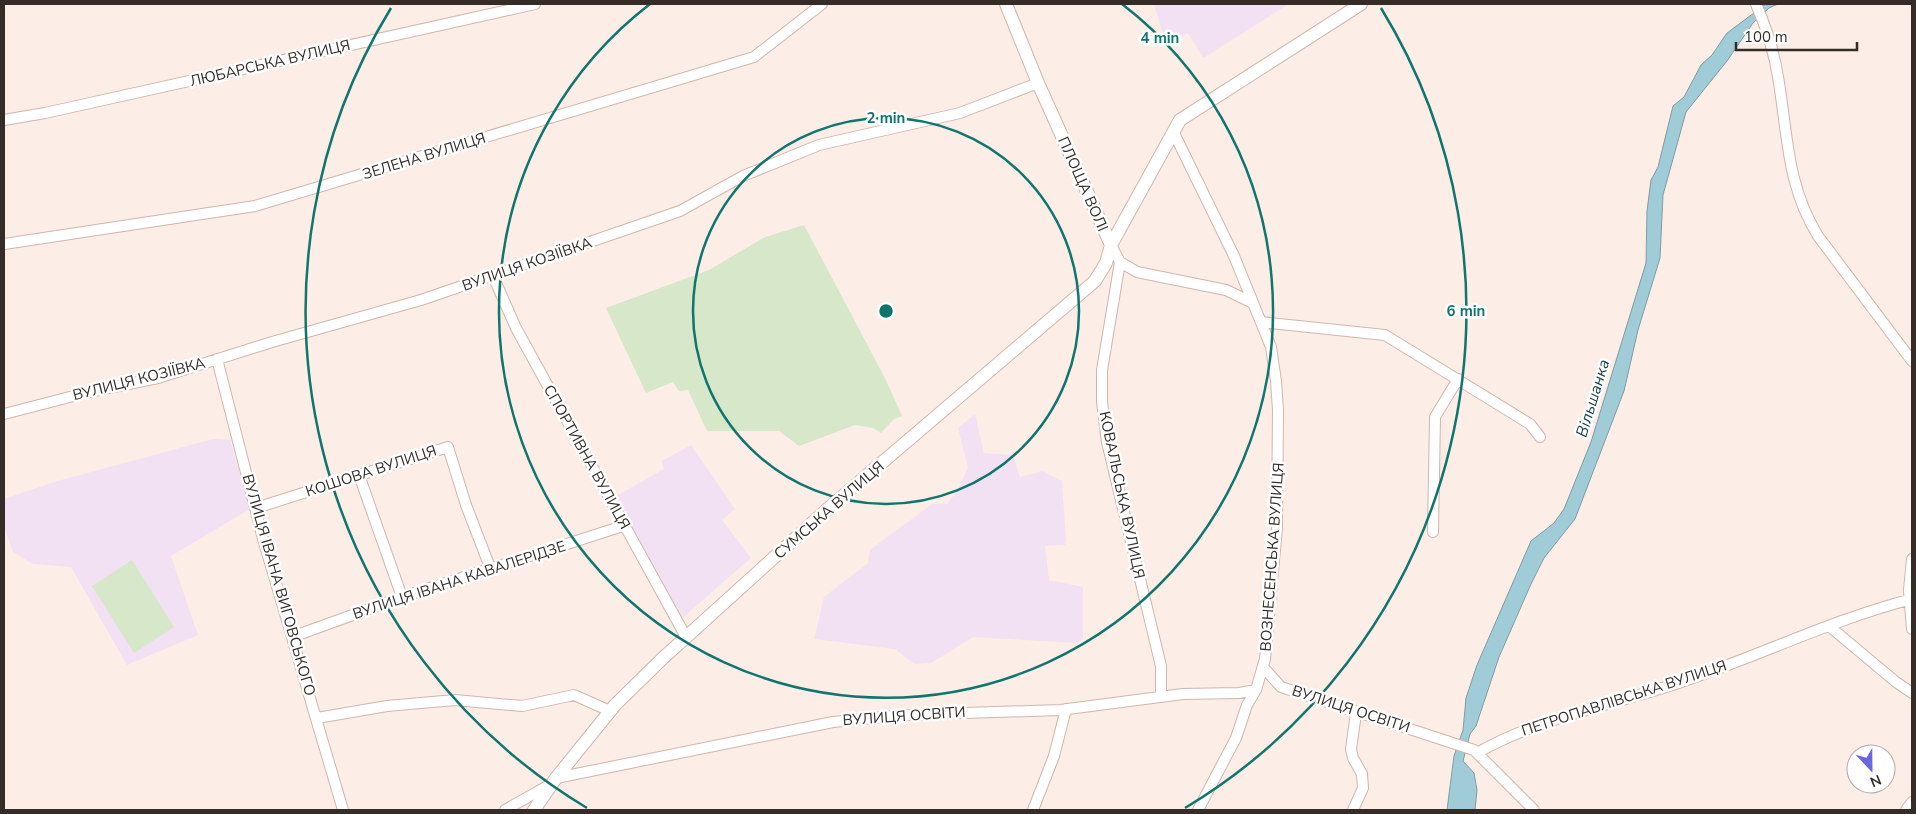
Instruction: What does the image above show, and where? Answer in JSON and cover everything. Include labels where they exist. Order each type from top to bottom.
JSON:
[{"type":"main road","name":"ПЛОЩА ВОЛІ","points":[[1006,4],[1038,83],[1110,245]]},
{"type":"main road","name":"ПЛОЩА ВОЛІ","points":[[1110,245],[1173,131],[1184,116],[1361,4]]},
{"type":"main road","name":"СУМСЬКА ВУЛИЦЯ","points":[[534,810],[554,781],[610,711],[686,637],[831,506],[1087,288],[1106,263],[1110,245]]},
{"type":"street","name":"ЛЮБАРСЬКА ВУЛИЦЯ","points":[[4,120],[45,113],[535,4]]},
{"type":"street","name":"ЗЕЛЕНА ВУЛИЦЯ","points":[[4,244],[265,203],[754,57],[822,4]]},
{"type":"street","points":[[1756,4],[1765,24],[1778,77],[1791,172],[1807,216],[1818,236],[1912,361]]},
{"type":"street","name":"ВУЛИЦЯ КОЗІЇВКА","points":[[4,414],[89,392],[158,378],[421,300],[680,211],[743,176],[819,145],[960,112],[1038,83]]},
{"type":"street","name":"ВОЗНЕСЕНСЬКА ВУЛИЦЯ","points":[[1173,131],[1234,256],[1271,347],[1276,381],[1278,458],[1273,585],[1263,667],[1256,690],[1247,705],[1236,738],[1198,810]]},
{"type":"street","points":[[1110,245],[1120,262],[1144,274],[1226,290],[1253,303]]},
{"type":"street","name":"КОВАЛЬСЬКА ВУЛИЦЯ","points":[[1120,262],[1102,370],[1102,402],[1107,442],[1161,666],[1161,697]]},
{"type":"street","name":"СПОРТИВНА ВУЛИЦЯ","points":[[493,276],[516,328],[686,637]]},
{"type":"street","points":[[1261,322],[1385,335],[1530,424],[1540,436]]},
{"type":"street","name":"ВУЛИЦЯ ІВАНА ВИГОВСЬКОГО","points":[[217,359],[292,637],[343,810]]},
{"type":"street","points":[[1432,532],[1435,417],[1458,379]]},
{"type":"street","name":"КОШОВА ВУЛИЦЯ","points":[[256,508],[448,447],[466,505],[491,570]]},
{"type":"street","points":[[359,475],[402,597]]},
{"type":"street","name":"ВУЛИЦЯ ІВАНА КАВАЛЕРІДЗЕ","points":[[292,637],[402,597],[626,526]]},
{"type":"street","points":[[1912,559],[1912,629]]},
{"type":"street","name":"ПЕТРОПАВЛІВСЬКА ВУЛИЦЯ","points":[[1476,751],[1522,732],[1684,681],[1829,626],[1911,600]]},
{"type":"street","points":[[1829,626],[1912,693]]},
{"type":"street","name":"ВУЛИЦЯ ОСВІТИ","points":[[1263,667],[1281,687],[1476,751]]},
{"type":"street","name":"ВУЛИЦЯ ОСВІТИ","points":[[554,781],[833,722],[904,715],[1066,709],[1161,697],[1239,693],[1256,690]]},
{"type":"street","points":[[317,718],[387,706],[455,700],[522,706],[574,694],[610,711]]},
{"type":"street","points":[[1033,810],[1054,756],[1066,709]]},
{"type":"street","points":[[1353,810],[1363,788],[1362,774],[1353,758],[1351,749],[1356,713]]},
{"type":"street","points":[[1476,751],[1534,810]]},
{"type":"street","name":"СУМСЬКА ВУЛИЦЯ","points":[[505,810],[554,781]]},
{"type":"street","points":[[1906,810],[1912,802]]},
{"type":"shaded area","points":[[1154,4],[1289,4],[1203,58],[1188,33],[1173,41],[1164,38]]},
{"type":"shaded area","points":[[975,414],[984,453],[1013,455],[1020,477],[1042,471],[1062,481],[1066,540],[1065,545],[1045,546],[1049,580],[1083,587],[1083,637],[1078,643],[973,637],[931,663],[914,664],[895,649],[814,639],[824,597],[868,563],[870,550],[932,504],[947,504],[957,491],[968,468],[958,428]]},
{"type":"shaded area","points":[[213,439],[230,440],[250,509],[171,556],[198,635],[127,665],[71,567],[33,564],[13,552],[4,526],[4,499],[54,482]]},
{"type":"shaded area","points":[[691,445],[735,509],[722,520],[751,558],[680,620],[616,496],[664,469],[662,461]]},
{"type":"green space","points":[[804,225],[886,380],[902,416],[894,419],[881,433],[873,428],[855,425],[799,446],[779,431],[707,431],[688,390],[679,391],[673,382],[646,393],[606,308],[709,270],[765,237]]},
{"type":"green space","points":[[132,560],[174,627],[134,653],[92,586]]},
{"type":"water","points":[[1766,4],[1778,4],[1769,8],[1753,23],[1727,61],[1686,112],[1663,195],[1660,258],[1638,330],[1624,391],[1575,519],[1544,558],[1531,584],[1499,657],[1476,726],[1470,734],[1463,761],[1474,773],[1477,790],[1475,810],[1447,810],[1454,756],[1463,730],[1466,698],[1477,665],[1531,541],[1554,523],[1564,509],[1591,442],[1646,263],[1647,211],[1651,180],[1658,167],[1673,106],[1684,97],[1701,65],[1712,55],[1727,33]]},
{"type":"water label","name":"Вільшанка","points":[[1592,398]]}]
